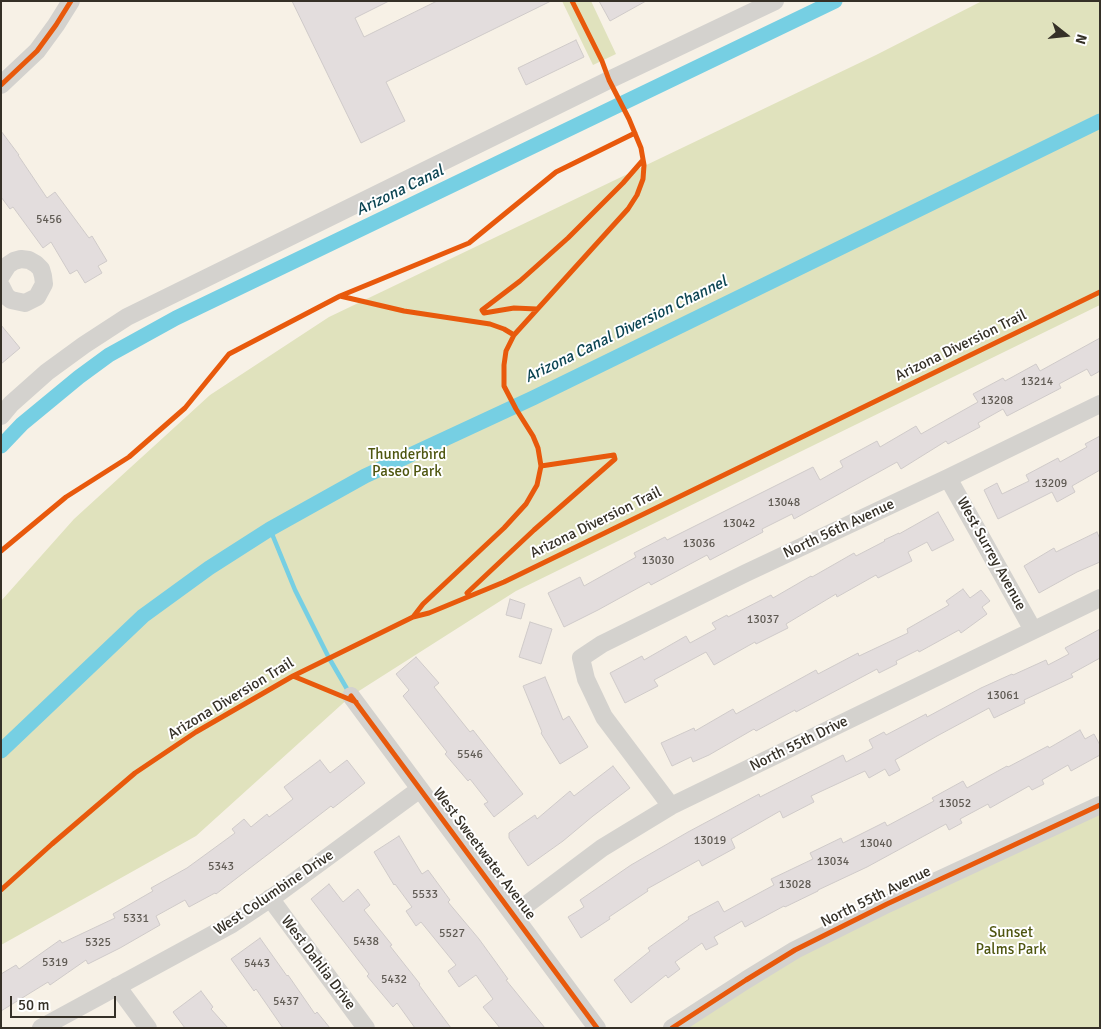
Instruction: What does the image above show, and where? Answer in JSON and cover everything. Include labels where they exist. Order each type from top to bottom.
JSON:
[{"type":"street","points":[[1,85],[36,51],[71,1]]},
{"type":"street","points":[[1,416],[11,404],[47,372],[84,345],[128,317],[600,84],[775,1]]},
{"type":"street","points":[[1,286],[6,296],[11,300],[25,302],[37,297],[44,284],[44,276],[41,269],[29,260],[14,261],[3,266]]},
{"type":"street","name":"North 56th Avenue","points":[[671,806],[604,717],[586,679],[581,658],[602,644],[737,577],[1100,404]]},
{"type":"street","name":"West Surrey Avenue","points":[[948,478],[1033,630]]},
{"type":"street","name":"North 55th Drive","points":[[514,914],[602,848],[671,806],[1100,598]]},
{"type":"street","name":"West Sweetwater Avenue","points":[[351,696],[597,1028]]},
{"type":"street","name":"West Columbine Drive","points":[[41,1028],[232,924],[420,789]]},
{"type":"street","name":"North 55th Avenue","points":[[672,1028],[795,950],[887,904],[1100,805]]},
{"type":"street","name":"West Dahlia Drive","points":[[270,898],[366,1028]]},
{"type":"street","points":[[117,986],[148,1028]]},
{"type":"green space","points":[[562,1],[591,1],[616,54],[593,65]]},
{"type":"green space","name":"Thunderbird Paseo Park","points":[[982,1],[1100,1],[1100,305],[516,591],[351,696],[196,836],[1,945],[1,601],[74,519],[210,395],[329,317],[876,55]]},
{"type":"green space","name":"Sunset Palms Park","points":[[1100,805],[1100,1028],[672,1028],[746,980]]},
{"type":"building","points":[[292,1],[389,1],[355,18],[364,37],[437,1],[551,1],[386,82],[405,121],[361,143]]},
{"type":"building","points":[[599,1],[646,1],[610,21]]},
{"type":"building","points":[[576,40],[584,57],[526,85],[518,68]]},
{"type":"building","points":[[1,131],[47,198],[55,192],[89,238],[92,236],[107,261],[98,266],[102,273],[85,283],[77,270],[70,274],[51,242],[43,248],[13,207],[10,209],[1,197]]},
{"type":"building","points":[[1,325],[20,348],[1,364]]},
{"type":"building","points":[[1100,338],[1100,371],[1091,376],[1087,369],[1059,384],[1061,388],[1007,416],[1003,409],[978,423],[980,427],[948,444],[946,441],[901,469],[897,462],[794,519],[792,514],[762,529],[763,532],[710,560],[707,555],[651,585],[649,582],[564,627],[548,593],[580,577],[584,586],[636,557],[634,553],[665,537],[667,540],[813,467],[820,480],[843,467],[840,461],[877,441],[880,447],[916,426],[921,434],[978,402],[973,394],[1003,378],[1005,381],[1036,364],[1040,371]]},
{"type":"building","points":[[1100,436],[1100,470],[1072,486],[1075,492],[1057,502],[1052,492],[998,519],[984,490],[997,483],[1002,494],[1029,481],[1026,475],[1058,458],[1060,462],[1087,447],[1085,444]]},
{"type":"building","points":[[938,512],[954,540],[932,551],[927,542],[908,552],[912,561],[878,578],[876,575],[837,597],[836,594],[786,624],[788,628],[756,644],[755,642],[714,665],[706,652],[654,680],[658,686],[625,703],[610,673],[642,656],[644,660],[686,636],[690,643],[716,629],[712,623],[727,615],[728,617],[771,595],[773,598],[854,553],[856,556]]},
{"type":"building","points":[[1097,532],[1100,539],[1100,562],[1077,572],[1039,593],[1024,566],[1054,548],[1056,552]]},
{"type":"building","points":[[963,589],[970,598],[981,590],[990,601],[982,607],[987,614],[961,633],[959,630],[919,652],[918,650],[896,661],[897,664],[879,673],[877,669],[796,712],[795,710],[756,731],[754,729],[709,755],[693,762],[691,757],[672,766],[661,743],[694,728],[695,731],[733,709],[736,714],[816,670],[818,674],[858,653],[859,656],[908,633],[907,629],[949,605],[946,601]]},
{"type":"building","points":[[510,599],[525,604],[521,619],[506,615]]},
{"type":"building","points":[[530,622],[552,629],[541,664],[519,657]]},
{"type":"building","points":[[1100,629],[1100,658],[1071,674],[1073,677],[1024,700],[1025,703],[994,718],[989,708],[895,760],[900,770],[889,776],[885,769],[869,778],[865,771],[811,796],[814,802],[783,818],[780,811],[731,839],[735,848],[702,866],[699,860],[647,889],[648,891],[581,938],[568,917],[584,907],[580,900],[631,865],[688,832],[759,794],[760,797],[843,755],[846,762],[873,748],[869,740],[884,732],[886,735],[926,714],[927,717],[981,688],[1046,660],[1048,665],[1069,654],[1065,648]]},
{"type":"building","points":[[416,657],[439,683],[434,687],[470,732],[473,730],[523,794],[494,817],[484,804],[488,802],[470,779],[468,781],[445,754],[447,752],[403,696],[409,690],[396,674]]},
{"type":"building","points":[[545,677],[563,720],[569,716],[588,747],[560,764],[541,733],[523,686]]},
{"type":"building","points":[[1080,730],[1085,739],[1094,734],[1100,745],[1100,755],[1071,771],[1068,765],[1042,780],[1044,784],[1032,790],[1029,786],[990,808],[988,804],[960,819],[962,823],[949,830],[946,824],[867,867],[784,906],[745,927],[742,921],[714,937],[718,944],[706,950],[702,943],[675,962],[680,969],[668,978],[666,975],[631,1003],[614,980],[650,951],[648,948],[689,919],[688,917],[718,901],[724,912],[774,885],[771,879],[813,859],[810,853],[841,838],[843,843],[885,822],[887,826],[934,801],[932,798],[963,781],[967,788],[1048,746],[1049,748]]},
{"type":"building","points":[[320,760],[330,773],[347,760],[365,783],[333,808],[331,806],[216,894],[189,907],[185,900],[156,916],[160,925],[88,964],[86,960],[50,985],[48,982],[1,1011],[1,974],[16,965],[19,969],[60,940],[62,943],[115,918],[113,914],[153,891],[151,888],[187,868],[235,833],[232,829],[244,819],[251,827],[267,814],[269,817],[293,799],[284,787]]},
{"type":"building","points":[[613,766],[630,788],[528,866],[509,838],[509,833],[535,815],[537,819],[570,791],[574,796]]},
{"type":"building","points":[[399,836],[422,874],[428,870],[450,900],[448,902],[479,939],[508,979],[506,980],[545,1028],[500,1028],[483,1007],[493,999],[476,975],[459,987],[448,971],[456,965],[421,922],[416,926],[406,911],[412,907],[394,885],[374,852]]},
{"type":"building","points":[[329,884],[343,902],[358,889],[370,905],[364,910],[392,945],[390,946],[451,1028],[415,1028],[397,1003],[393,1007],[367,976],[369,974],[311,899]]},
{"type":"building","points":[[260,938],[315,1014],[317,1012],[330,1028],[283,1028],[256,989],[254,991],[231,959]]},
{"type":"building","points":[[201,991],[213,1007],[211,1009],[228,1028],[185,1028],[173,1012]]},
{"type":"waterway","name":"Arizona Canal","points":[[1,446],[22,424],[109,355],[176,318],[835,1]]},
{"type":"waterway","name":"Arizona Canal Diversion Channel","points":[[1,751],[143,616],[209,568],[270,529],[365,476],[533,398],[1100,121]]},
{"type":"waterway","points":[[270,529],[295,590],[329,658],[350,694]]},
{"type":"cycle path","points":[[1,85],[37,51],[71,1]]},
{"type":"cycle path","points":[[413,617],[423,604],[504,528],[526,504],[537,485],[541,466],[538,448],[504,386],[506,351],[514,335],[628,209],[637,195],[643,179],[644,165],[641,148],[602,61],[572,1]]},
{"type":"cycle path","points":[[1,551],[66,497],[129,457],[185,408],[229,354],[340,296],[469,243],[556,172],[635,133]]},
{"type":"cycle path","points":[[537,309],[514,308],[484,313],[482,310],[520,281],[568,238],[623,183],[643,160]]},
{"type":"cycle path","name":"Arizona Diversion Trail","points":[[1,890],[135,773],[196,732],[293,676],[413,617],[429,613],[504,582],[1100,292]]},
{"type":"cycle path","points":[[340,296],[404,311],[490,324],[514,335]]},
{"type":"cycle path","name":"Arizona Diversion Trail","points":[[467,593],[534,530],[615,459],[614,455],[541,466]]},
{"type":"cycle path","name":"Arizona Diversion Trail","points":[[293,676],[356,702]]},
{"type":"cycle path","points":[[351,696],[597,1028]]},
{"type":"cycle path","points":[[672,1028],[795,950],[887,904],[1100,805]]}]
